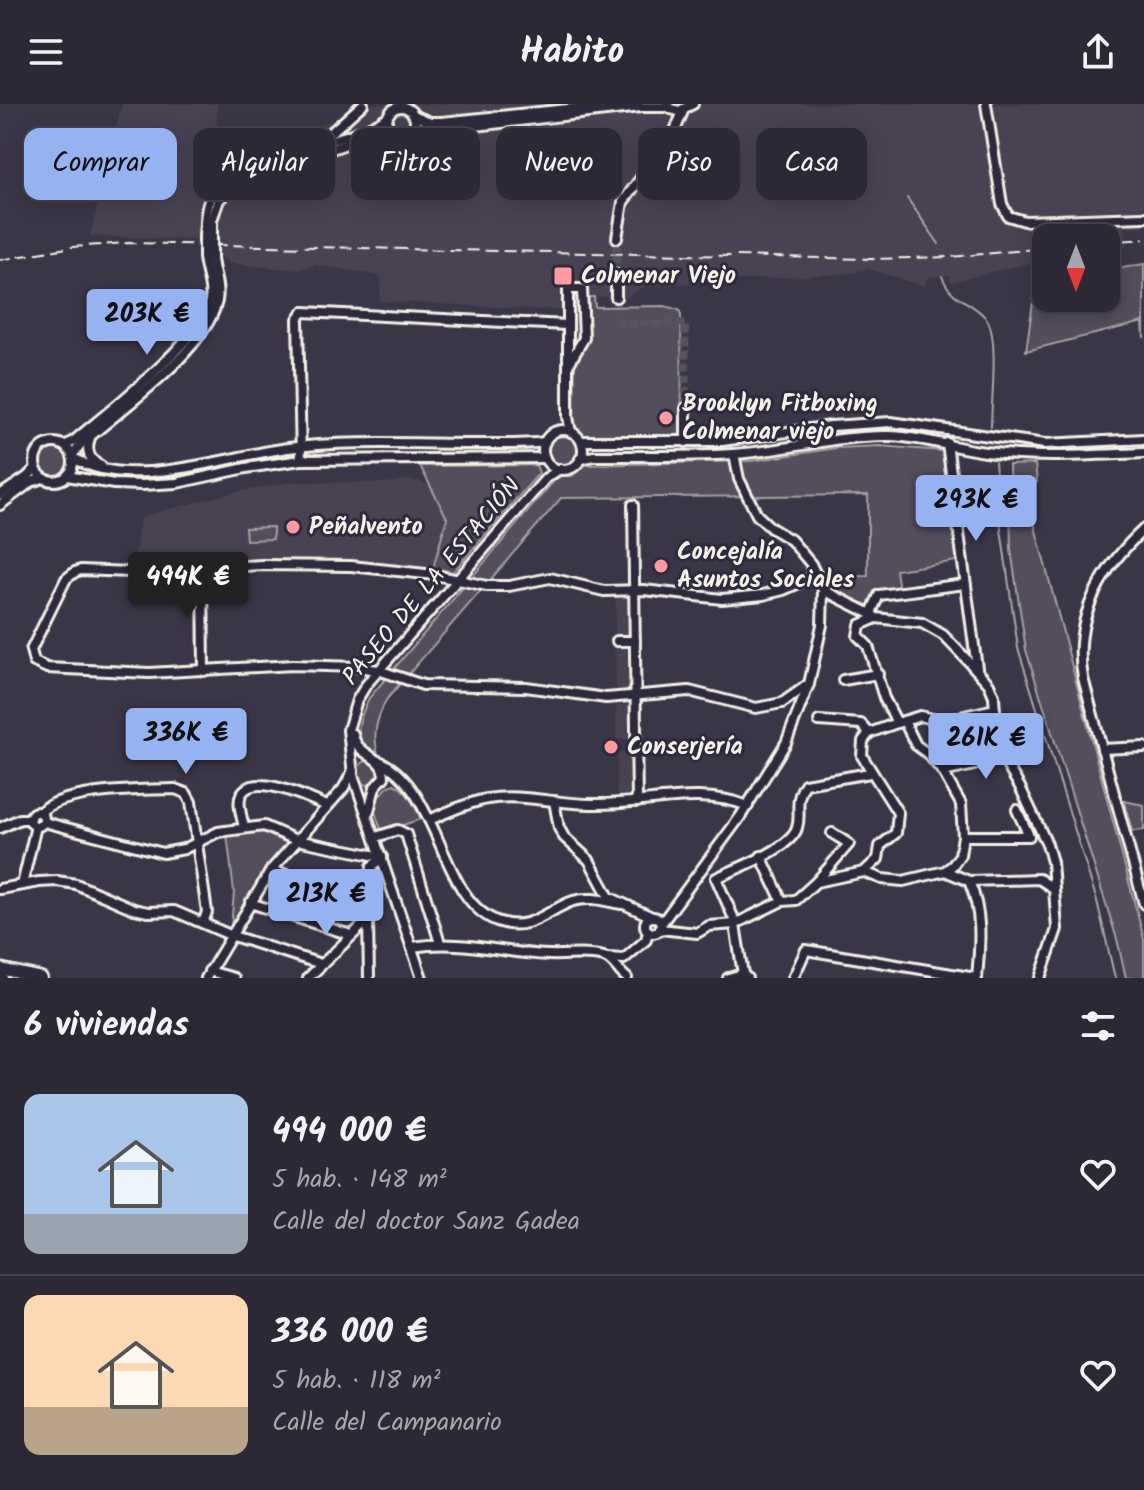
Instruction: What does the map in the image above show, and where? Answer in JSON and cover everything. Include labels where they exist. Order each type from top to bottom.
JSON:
[{"type":"main road","points":[[0,969],[41,978]]},
{"type":"street","points":[[335,129],[363,104]]},
{"type":"street","points":[[335,139],[369,127],[399,107],[430,122],[442,122],[614,104]]},
{"type":"street","points":[[986,104],[1002,204],[1008,216],[1025,221],[1144,217]]},
{"type":"street","points":[[458,128],[641,107],[680,106],[674,133],[623,202],[617,238]]},
{"type":"street","points":[[208,236],[219,200],[239,179],[260,169],[351,143]]},
{"type":"street","points":[[65,446],[152,374],[200,320],[210,296],[205,219],[210,200]]},
{"type":"street","points":[[67,476],[73,457],[92,435],[172,365],[206,324],[218,296],[208,258]]},
{"type":"street","points":[[616,275],[616,297]]},
{"type":"street","points":[[567,431],[568,289],[582,289],[584,338],[569,364]]},
{"type":"street","points":[[301,460],[298,319],[303,312],[567,325]]},
{"type":"street","points":[[686,408],[686,442]]},
{"type":"street","points":[[547,461],[545,442],[550,435],[567,431],[581,441],[686,442],[744,439],[841,425],[891,422],[1045,444],[1144,439]]},
{"type":"street","points":[[841,425],[843,438]]},
{"type":"street","points":[[92,435],[88,446],[91,460],[109,469]]},
{"type":"street","points":[[580,459],[594,456],[734,454],[843,438],[892,436],[1023,456],[1144,453]]},
{"type":"street","points":[[0,505],[31,482],[43,478],[53,481],[67,476],[114,484],[177,483],[301,460],[547,461],[560,469],[572,467],[580,459],[583,449],[581,441]]},
{"type":"street","points":[[1110,441],[1112,454]]},
{"type":"street","points":[[43,478],[36,468],[36,454],[43,446],[54,442],[65,446],[82,463],[139,472],[174,470],[300,447],[545,442]]},
{"type":"street","points":[[943,772],[988,764],[997,749],[992,690],[970,656],[965,584],[947,443]]},
{"type":"street","points":[[635,911],[647,929],[655,933],[657,922],[678,904],[748,806],[786,743],[804,701],[820,640],[824,602],[817,575],[804,553],[791,540],[757,515],[739,479],[734,454]]},
{"type":"street","name":"PASEO DE LA ESTACIÓN","points":[[546,478],[547,461]]},
{"type":"street","points":[[0,495],[36,468]]},
{"type":"street","name":"PASEO DE LA ESTACIÓN","points":[[354,770],[348,730],[352,713],[366,685],[546,478],[560,469]]},
{"type":"street","points":[[633,505],[637,802]]},
{"type":"street","points":[[1142,535],[1114,561],[1096,589],[1081,631],[1082,670],[1144,904]]},
{"type":"street","points":[[809,684],[774,706],[756,708],[689,691],[636,697],[588,697],[517,686],[423,685],[378,670],[293,665],[149,673],[47,668],[34,662],[31,650],[66,579],[75,572],[262,565],[351,566],[435,575],[495,587],[550,578],[590,588],[742,599],[783,590],[817,575]]},
{"type":"street","points":[[203,569],[204,671]]},
{"type":"street","points":[[864,872],[882,879],[903,881],[945,871],[960,855],[963,836],[961,804],[943,772],[916,745],[884,698],[868,646],[858,636],[858,631],[865,621],[874,616],[879,595],[965,584]]},
{"type":"street","points":[[823,590],[874,616],[922,623],[970,656]]},
{"type":"street","points":[[824,602],[835,596]]},
{"type":"street","points":[[617,641],[635,641]]},
{"type":"street","points":[[843,680],[878,674]]},
{"type":"street","points":[[794,696],[800,696],[804,701]]},
{"type":"street","points":[[816,882],[864,872],[878,859],[880,846],[896,833],[898,813],[870,773],[861,749],[869,733],[920,716],[942,721],[995,709]]},
{"type":"street","name":"PASEO DE LA ESTACIÓN","points":[[352,713],[354,741],[369,757]]},
{"type":"street","points":[[819,721],[861,724],[869,733]]},
{"type":"street","points":[[1102,749],[1144,747]]},
{"type":"street","points":[[997,749],[1020,787],[1047,844],[1053,869],[1057,929],[1040,978]]},
{"type":"street","points":[[234,978],[207,974],[271,870],[343,789],[359,761],[369,757],[401,776],[429,820],[466,896],[479,912],[495,921],[527,924],[573,901],[601,895],[657,922]]},
{"type":"street","points":[[369,816],[370,799],[385,772],[379,761]]},
{"type":"street","points":[[354,770],[423,977]]},
{"type":"street","points":[[728,978],[745,976],[735,924],[716,878],[790,839],[798,827],[796,805],[805,784],[870,773]]},
{"type":"street","points":[[357,783],[368,789],[398,780],[407,785]]},
{"type":"street","points":[[343,789],[357,783]]},
{"type":"street","points":[[244,827],[240,796],[243,791],[257,785],[288,790],[327,806]]},
{"type":"street","points":[[22,885],[37,822],[44,817],[40,812],[48,805],[92,794],[175,789],[186,793],[191,802],[207,912],[203,923]]},
{"type":"street","points":[[429,820],[486,799],[514,797],[591,805],[704,796],[734,800],[748,806]]},
{"type":"street","points":[[554,801],[559,828],[564,837],[589,860],[601,895]]},
{"type":"street","points":[[963,836],[1029,836],[1017,810]]},
{"type":"street","points":[[0,828],[20,819],[163,853],[184,849],[218,832],[264,826],[296,840],[382,857]]},
{"type":"street","points":[[376,837],[398,830],[406,834],[440,943]]},
{"type":"street","points":[[612,978],[624,959],[646,940],[647,921],[697,933],[709,926],[735,924],[782,901],[796,900],[849,844],[832,833]]},
{"type":"street","points":[[761,856],[782,901]]},
{"type":"street","points":[[369,978],[368,920],[372,866],[382,857]]},
{"type":"street","points":[[271,870],[369,901]]},
{"type":"street","points":[[945,871],[969,881],[1039,879],[1053,888]]},
{"type":"street","points":[[0,889],[57,881],[76,884],[134,909],[174,911],[230,935],[321,964]]},
{"type":"street","points":[[793,978],[806,950],[976,978],[980,918],[976,895],[969,881]]},
{"type":"street","points":[[250,903],[351,935]]},
{"type":"street","points":[[308,978],[368,920]]},
{"type":"street","points":[[412,947],[440,943],[549,956],[582,953],[624,959]]},
{"type":"street","points":[[607,958],[627,978]]},
{"type":"shaded area","points":[[122,104],[217,104],[217,128],[193,128],[193,200],[335,200],[335,128],[315,128],[354,110],[356,104],[1144,104],[1144,227],[1126,227],[1127,246],[1120,247],[1120,224],[1032,224],[1032,262],[951,282],[949,275],[928,277],[925,286],[868,269],[852,273],[645,286],[627,297],[573,297],[572,311],[380,301],[381,279],[377,275],[315,265],[297,270],[228,263],[224,258],[217,257],[216,240],[90,236],[99,200],[177,200],[177,128],[116,128]]},
{"type":"shaded area","points":[[1144,264],[1144,338],[1143,322],[1026,351],[1032,309],[1032,312],[1120,312],[1120,268]]},
{"type":"shaded area","points":[[570,292],[581,296],[581,313],[578,335],[569,357]]},
{"type":"shaded area","points":[[586,297],[594,297],[595,307],[665,306],[679,310],[682,438],[585,439],[574,430],[575,358],[587,338]]},
{"type":"shaded area","points":[[563,435],[574,439],[578,450],[574,461],[563,465],[552,461],[548,450],[552,439]]},
{"type":"shaded area","points":[[880,446],[942,451],[957,561],[896,570],[899,590],[879,592],[868,606],[829,588],[826,577],[868,576],[868,495],[561,498],[386,700],[376,726],[378,754],[359,737],[360,722],[369,698],[558,476],[572,476],[586,465],[751,461],[836,448]]},
{"type":"shaded area","points":[[54,447],[65,451],[69,462],[65,473],[54,477],[43,473],[39,462],[43,451]]},
{"type":"shaded area","points":[[1035,464],[1037,482],[1027,487],[1033,519],[1144,939],[1144,978],[1126,978],[1117,939],[1026,650],[1011,550],[1009,465]]},
{"type":"shaded area","points":[[536,465],[539,473],[453,572],[433,568],[447,518],[420,466]]},
{"type":"shaded area","name":"Peñalvento","points":[[419,481],[432,487],[447,518],[431,569],[292,559],[133,567],[140,520],[147,515],[236,492],[292,482],[388,483]]},
{"type":"shaded area","points":[[273,527],[273,539],[246,540],[245,528]]},
{"type":"shaded area","points":[[616,597],[628,597],[627,634],[615,634]]},
{"type":"shaded area","points":[[615,648],[627,648],[628,691],[616,692]]},
{"type":"shaded area","points":[[616,705],[628,705],[628,739],[616,739]]},
{"type":"shaded area","points":[[617,753],[629,753],[629,797],[617,797]]},
{"type":"shaded area","points":[[369,761],[377,765],[381,773],[377,781],[369,785],[361,781],[357,773],[361,765]]},
{"type":"shaded area","points":[[394,784],[414,804],[421,819],[382,832],[374,801]]},
{"type":"shaded area","points":[[1124,801],[1144,805],[1144,830],[1132,831]]},
{"type":"shaded area","points":[[263,828],[288,842],[258,881],[231,927],[234,892],[227,834]]},
{"type":"waterway","points":[[907,198],[939,244]]},
{"type":"waterway","points":[[942,276],[951,291],[979,311],[990,325],[993,352],[991,427]]},
{"type":"waterway","points":[[995,462],[1000,522],[1018,648],[1097,901],[1115,978]]},
{"type":"tunnel","points":[[616,275],[617,238]]},
{"type":"tunnel","points":[[616,297],[618,322],[685,323],[686,408]]},
{"type":"railway","points":[[1120,241],[1144,239]]},
{"type":"railway","points":[[0,260],[72,247],[127,243],[871,259],[951,257],[1032,249]]},
{"type":"place","name":"Colmenar Viejo","points":[[563,276]]},
{"type":"place","name":"Brooklyn Fitboxing Colmenar viejo","points":[[666,418]]},
{"type":"place","name":"Peñalvento","points":[[293,527]]},
{"type":"place","name":"Concejalía Asuntos Sociales","points":[[661,566]]},
{"type":"place","name":"Conserjería","points":[[611,747]]}]
